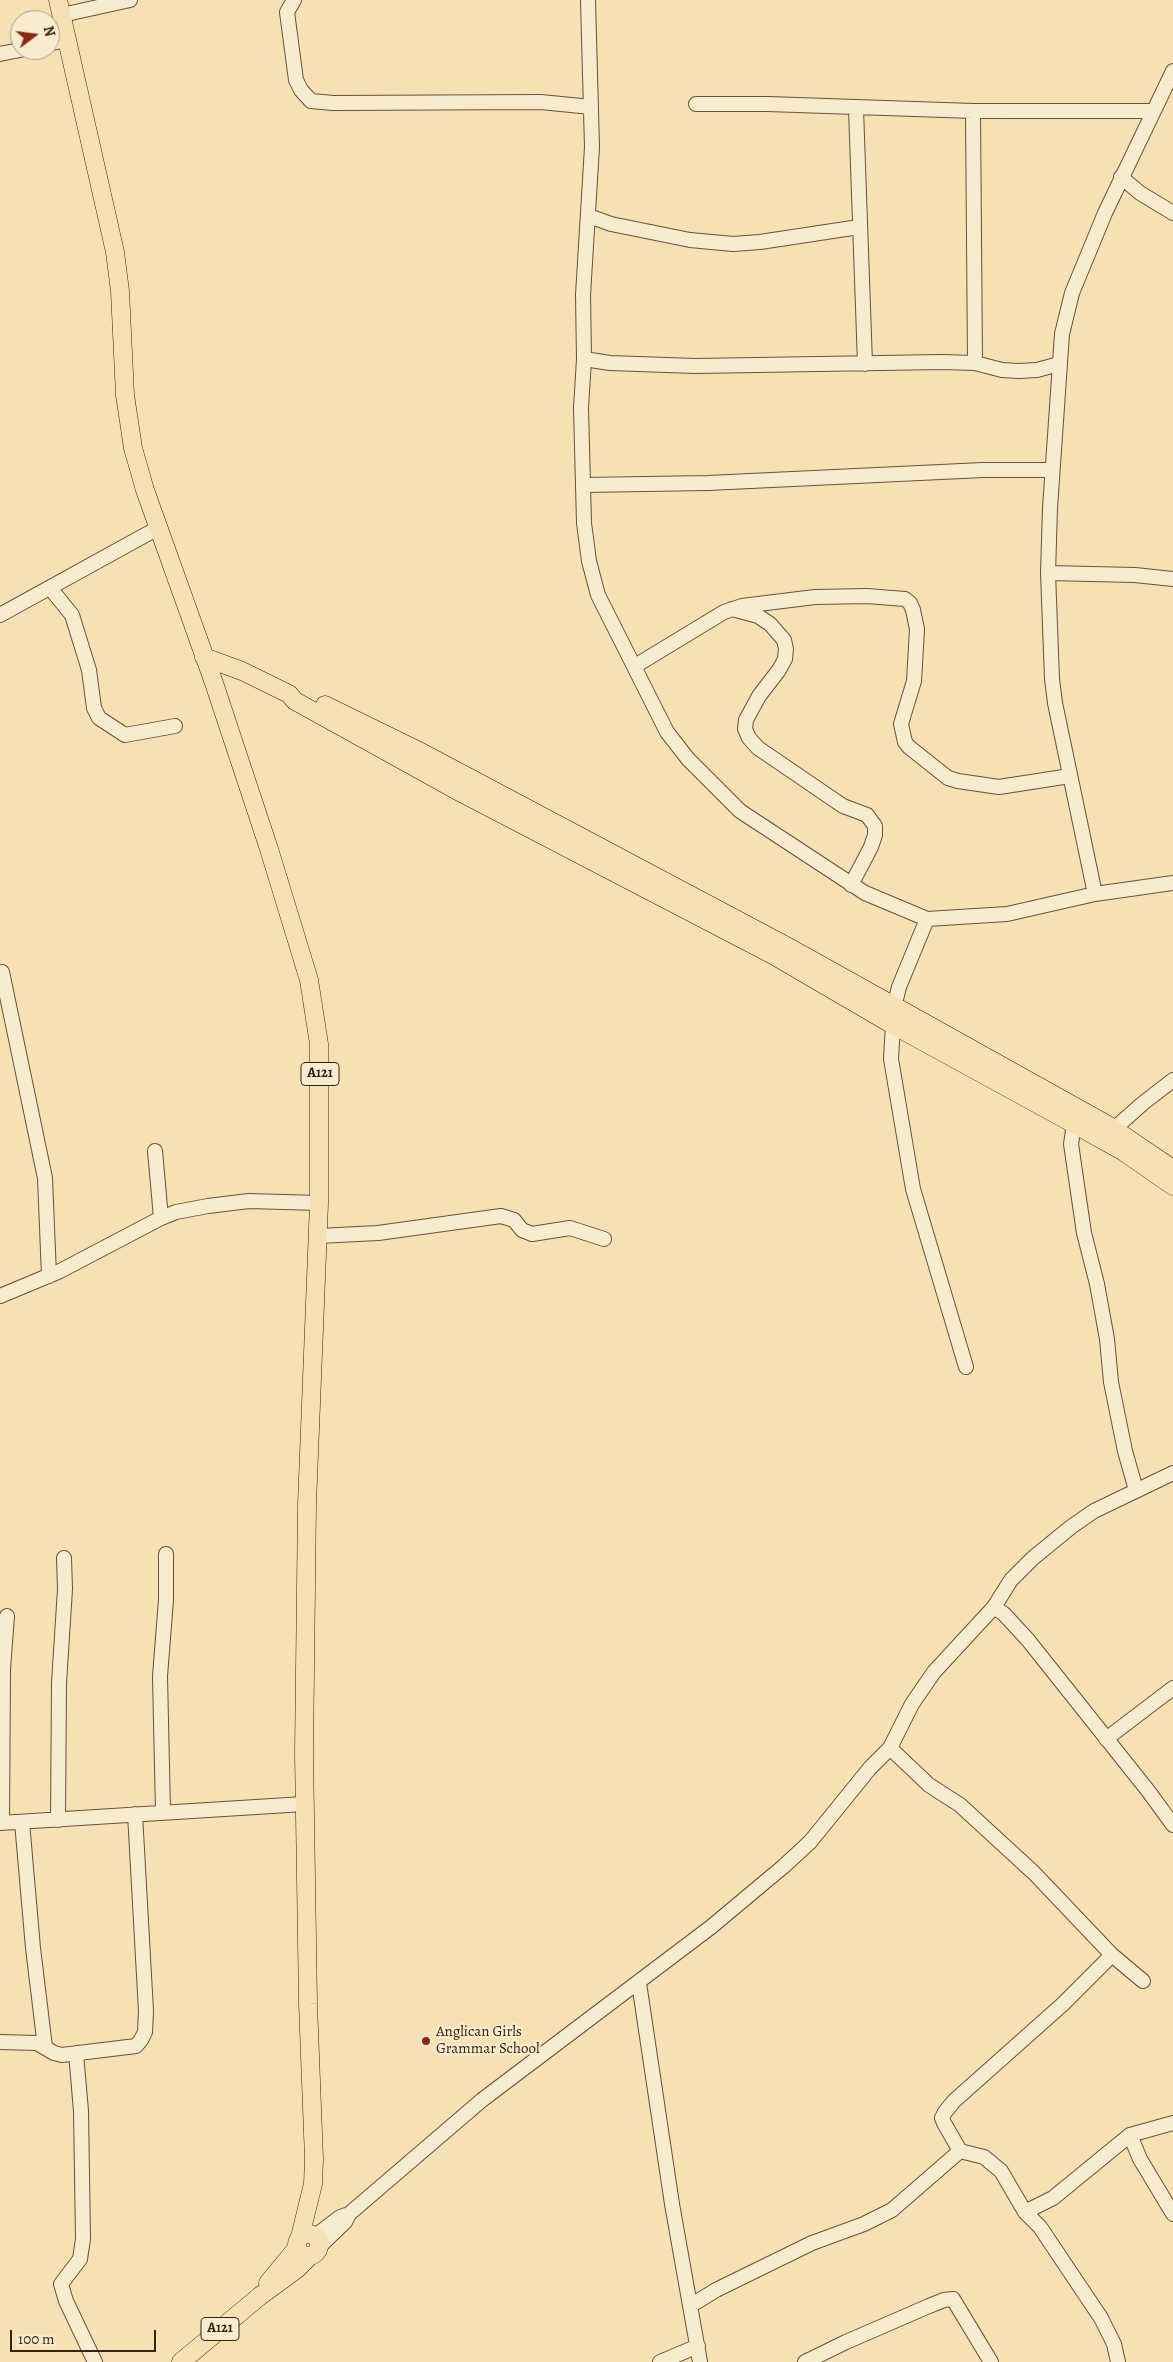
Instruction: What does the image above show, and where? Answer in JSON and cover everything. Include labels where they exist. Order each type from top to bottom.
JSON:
[{"type":"main road","name":"A121","points":[[60,49],[115,252],[121,308],[125,395],[133,448],[158,528],[270,849],[302,954],[314,1002],[319,1044],[321,1096],[319,1203],[307,1504],[304,1804],[315,2213],[309,2243],[297,2270],[260,2296],[181,2362]]},
{"type":"main road","points":[[204,658],[242,671],[288,694],[295,702],[454,789],[773,955],[893,1025],[1124,1152],[1173,1186]]},
{"type":"main road","points":[[288,694],[299,693],[417,750],[790,948],[1114,1129],[1173,1169]]},
{"type":"street","points":[[60,4],[130,0]]},
{"type":"street","points":[[294,0],[287,12],[296,80],[300,90],[311,101],[541,102],[591,107]]},
{"type":"street","points":[[588,0],[592,147],[584,295],[584,359],[581,408],[585,532],[598,595],[667,732],[708,781],[740,811],[852,885],[896,907],[927,919],[1007,914],[1095,894],[1173,883]]},
{"type":"street","points":[[1095,894],[1052,680],[1048,573],[1059,364],[1062,334],[1072,292],[1121,176],[1173,71]]},
{"type":"street","points":[[696,104],[768,104],[856,109],[973,112],[1152,111]]},
{"type":"street","points":[[856,109],[865,364]]},
{"type":"street","points":[[973,112],[974,364]]},
{"type":"street","points":[[1121,176],[1140,193],[1173,213]]},
{"type":"street","points":[[589,216],[611,224],[681,238],[733,244],[760,242],[859,227]]},
{"type":"street","points":[[584,359],[610,363],[695,366],[974,364],[1002,370],[1019,371],[1037,370],[1059,364]]},
{"type":"street","points":[[583,485],[708,483],[983,470],[1052,470]]},
{"type":"street","points":[[0,615],[158,528]]},
{"type":"street","points":[[1048,573],[1135,575],[1173,579]]},
{"type":"street","points":[[50,588],[72,615],[89,670],[94,708],[99,718],[124,735],[175,726]]},
{"type":"street","points":[[635,666],[732,609],[763,602],[816,597],[867,596],[905,599],[913,610],[917,629],[914,681],[901,724],[905,742],[910,748],[948,778],[958,781],[999,787],[1070,776]]},
{"type":"street","points":[[732,609],[758,616],[770,624],[784,640],[786,649],[785,659],[779,670],[760,696],[746,720],[745,729],[749,738],[758,748],[843,806],[867,816],[875,826],[875,835],[871,847],[852,885]]},
{"type":"street","points":[[927,919],[894,1007],[892,1059],[908,1164],[966,1367]]},
{"type":"street","points":[[2,972],[44,1178],[49,1276]]},
{"type":"street","points":[[1114,1129],[1173,1080]]},
{"type":"street","points":[[1074,1124],[1072,1144],[1084,1233],[1107,1339],[1111,1382],[1125,1451],[1136,1490]]},
{"type":"street","points":[[155,1151],[162,1218]]},
{"type":"street","points":[[0,1296],[49,1276],[162,1218],[208,1206],[240,1202],[319,1203]]},
{"type":"street","points":[[318,1236],[378,1233],[501,1216],[514,1220],[522,1230],[532,1234],[570,1228],[604,1239]]},
{"type":"street","points":[[309,2243],[345,2222],[349,2214],[482,2100],[639,1983],[784,1866],[810,1842],[865,1774],[890,1748],[912,1704],[934,1672],[994,1607],[1011,1580],[1033,1558],[1094,1511],[1173,1473]]},
{"type":"street","points":[[162,1812],[160,1676],[166,1600],[166,1554]]},
{"type":"street","points":[[58,1820],[59,1683],[65,1589],[64,1558]]},
{"type":"street","points":[[994,1607],[1004,1614],[1028,1640],[1173,1825]]},
{"type":"street","points":[[7,1616],[1,1703],[1,1823],[304,1804]]},
{"type":"street","points":[[1106,1739],[1173,1688]]},
{"type":"street","points":[[890,1748],[929,1785],[960,1806],[1034,1873],[1112,1955],[1143,1981]]},
{"type":"street","points":[[0,2042],[28,2041],[62,2055],[136,2046],[145,2032],[146,2011],[135,1814]]},
{"type":"street","points":[[22,1822],[32,1938],[45,2047]]},
{"type":"street","points":[[1112,1955],[1063,2004],[954,2101],[942,2118],[960,2151],[984,2157],[1001,2171],[1025,2212],[1040,2226],[1101,2318],[1114,2344],[1118,2362]]},
{"type":"street","points":[[639,1983],[672,2204],[700,2362]]},
{"type":"street","points":[[76,2053],[81,2111],[83,2238],[80,2259],[61,2284],[66,2301],[94,2362]]},
{"type":"street","points":[[1025,2212],[1053,2198],[1130,2135],[1173,2123]]},
{"type":"street","points":[[1130,2135],[1140,2159],[1173,2214]]},
{"type":"street","points":[[690,2306],[716,2290],[812,2243],[870,2222],[892,2210],[960,2151]]},
{"type":"street","points":[[805,2362],[929,2306],[944,2300],[953,2299],[991,2362]]},
{"type":"street","points":[[660,2362],[698,2346]]},
{"type":"place","name":"Anglican Girls Grammar School","points":[[426,2041]]}]
